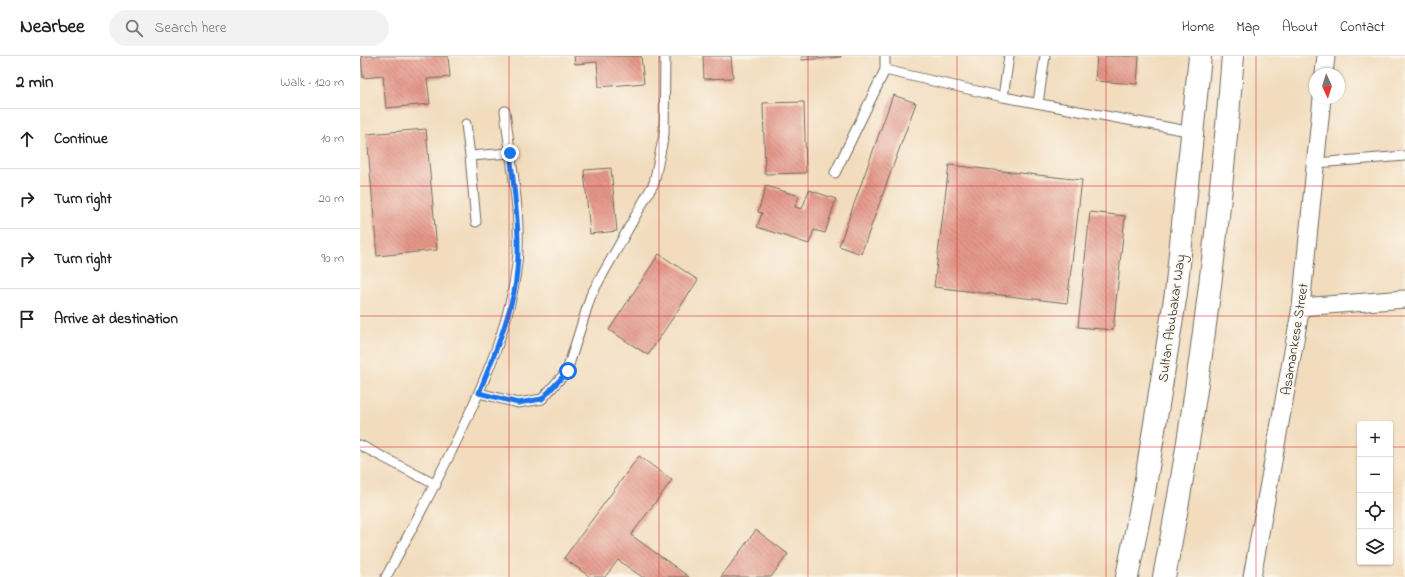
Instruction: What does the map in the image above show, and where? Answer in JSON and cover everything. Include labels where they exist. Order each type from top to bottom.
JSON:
[{"type":"main road","name":"Sultan Abubakar Way","points":[[1127,577],[1144,492],[1176,293],[1200,56]]},
{"type":"main road","points":[[1164,577],[1180,498],[1210,296],[1226,144],[1233,56]]},
{"type":"street","points":[[1325,68],[1326,56]]},
{"type":"street","name":"Asamankese Street","points":[[1252,577],[1301,307],[1321,104]]},
{"type":"street","points":[[1301,307],[1405,299]]},
{"type":"lane","points":[[479,393],[518,403],[542,399],[568,371],[591,295],[654,183],[664,134],[665,56]]},
{"type":"lane","points":[[835,174],[885,70],[885,56]]},
{"type":"lane","points":[[1003,97],[1009,56]]},
{"type":"lane","points":[[1038,103],[1045,56]]},
{"type":"lane","points":[[885,70],[1003,97],[1193,132]]},
{"type":"lane","points":[[386,577],[436,485],[479,393],[498,342],[514,292],[518,251],[516,209],[505,111]]},
{"type":"lane","points":[[466,124],[476,222]]},
{"type":"lane","points":[[470,156],[510,153]]},
{"type":"lane","points":[[1316,163],[1405,156]]},
{"type":"lane","points":[[360,445],[436,485]]},
{"type":"building","points":[[361,56],[448,56],[450,77],[427,79],[430,104],[386,108],[383,76],[363,78]]},
{"type":"building","points":[[574,56],[641,56],[644,83],[599,87],[597,62],[575,64]]},
{"type":"building","points":[[703,56],[731,56],[733,78],[704,79]]},
{"type":"building","points":[[802,56],[841,56],[841,57],[802,60]]},
{"type":"building","points":[[1097,56],[1139,56],[1137,84],[1095,81]]},
{"type":"building","points":[[893,95],[916,103],[861,254],[839,246]]},
{"type":"building","points":[[804,102],[806,173],[765,174],[763,103]]},
{"type":"building","points":[[426,129],[437,250],[377,256],[367,134]]},
{"type":"building","points":[[949,165],[1082,180],[1067,303],[934,287]]},
{"type":"building","points":[[611,168],[617,231],[590,234],[584,170]]},
{"type":"building","points":[[766,186],[799,196],[795,207],[802,209],[809,190],[836,199],[825,233],[814,230],[809,244],[757,227],[762,213],[758,212]]},
{"type":"building","points":[[1090,212],[1125,216],[1113,330],[1078,327]]},
{"type":"building","points":[[659,254],[698,280],[648,355],[609,330]]},
{"type":"building","points":[[639,456],[672,480],[631,535],[689,577],[642,577],[618,560],[605,577],[590,577],[564,558]]},
{"type":"building","points":[[756,530],[788,554],[771,577],[721,577]]},
{"type":"route","points":[[510,153],[516,209],[518,251],[514,292],[498,342],[479,393],[518,403],[542,399],[568,371]]}]
